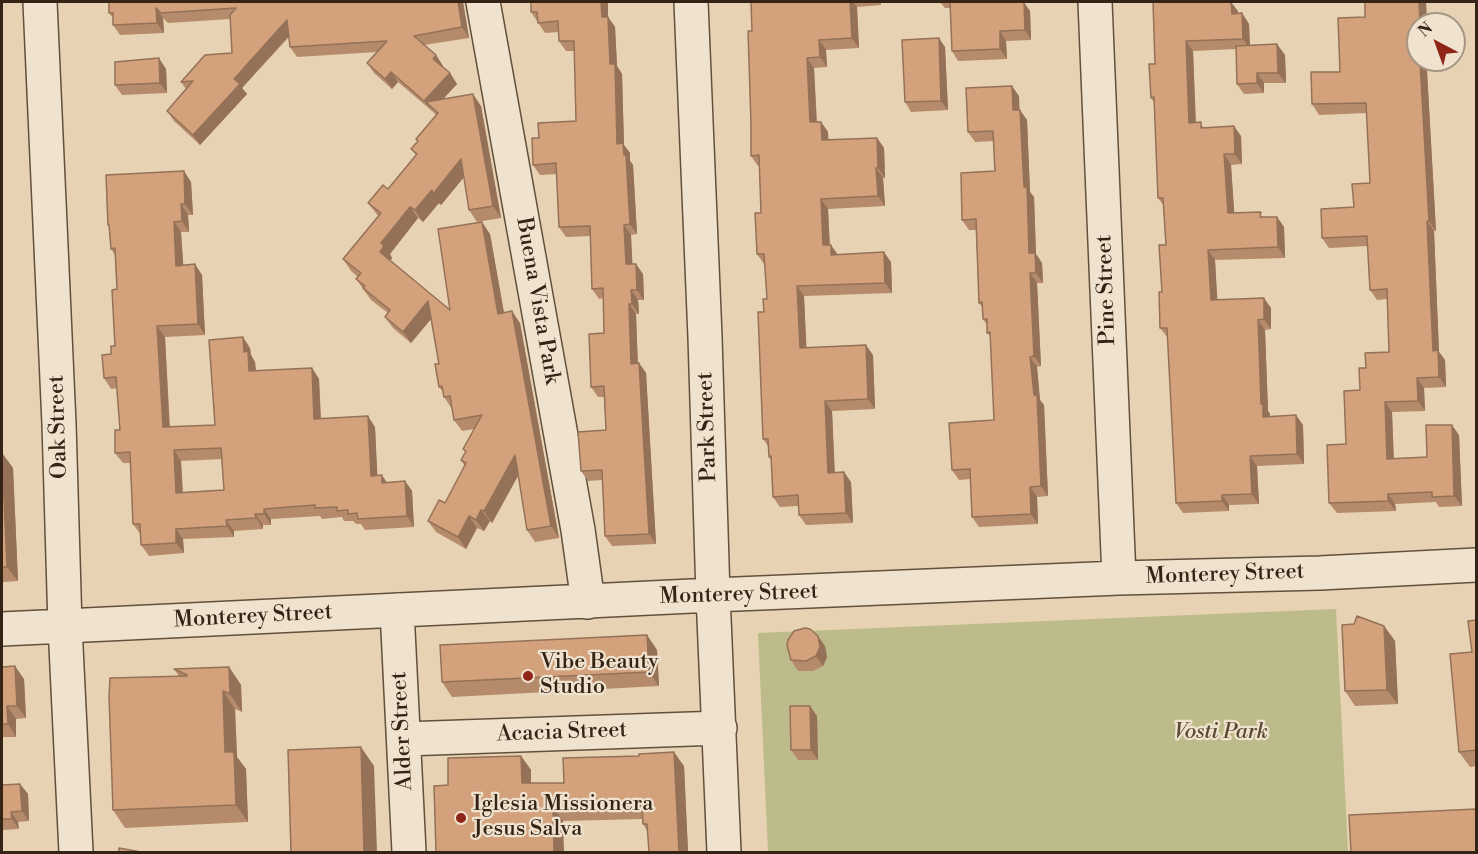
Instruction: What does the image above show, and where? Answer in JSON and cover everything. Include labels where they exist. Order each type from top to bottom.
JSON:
[{"type":"street","name":"Oak Street","points":[[40,2],[76,852]]},
{"type":"street","name":"Buena Vista Park","points":[[483,2],[578,531],[588,602]]},
{"type":"street","name":"Park Street","points":[[691,2],[724,852]]},
{"type":"street","name":"Pine Street","points":[[1095,2],[1119,578]]},
{"type":"street","name":"Monterey Street","points":[[2,628],[713,595],[1119,578],[1320,573],[1476,565]]},
{"type":"street","name":"Alder Street","points":[[397,610],[409,852]]},
{"type":"street","name":"Acacia Street","points":[[404,739],[720,728]]},
{"type":"green space","name":"Vosti Park","points":[[1336,609],[1348,852],[768,852],[758,633]]},
{"type":"building","points":[[109,2],[458,2],[462,27],[414,36],[436,55],[433,59],[450,73],[424,101],[391,72],[385,79],[367,63],[387,41],[290,47],[287,20],[234,79],[240,84],[193,135],[167,111],[193,81],[181,82],[205,55],[232,53],[230,15],[236,8],[161,13],[156,8],[157,23],[113,25],[113,13],[109,13]]},
{"type":"building","points":[[531,2],[601,2],[602,17],[608,17],[610,64],[615,64],[617,144],[623,143],[624,155],[626,155],[630,224],[624,225],[626,264],[636,264],[637,290],[631,290],[632,304],[629,304],[631,364],[639,363],[649,534],[605,536],[602,470],[581,471],[578,432],[606,430],[604,386],[591,387],[589,334],[604,333],[603,288],[592,289],[590,226],[559,227],[556,163],[533,165],[532,138],[539,138],[538,123],[576,121],[574,41],[559,41],[558,21],[538,23],[537,12],[531,12]]},
{"type":"building","points":[[751,2],[850,2],[852,38],[819,40],[820,57],[807,58],[810,122],[821,122],[822,140],[877,138],[878,196],[821,199],[823,245],[831,245],[831,255],[884,252],[885,283],[797,286],[800,348],[866,345],[868,399],[825,401],[828,473],[844,472],[846,513],[799,515],[798,495],[773,497],[771,456],[769,457],[768,439],[763,439],[758,312],[764,312],[763,299],[767,299],[764,254],[757,254],[755,213],[761,213],[759,155],[751,156],[748,31],[752,31]]},
{"type":"building","points":[[950,2],[1024,2],[1025,30],[1000,31],[1000,49],[952,51]]},
{"type":"building","points":[[1153,2],[1231,2],[1232,14],[1242,13],[1243,39],[1186,41],[1189,123],[1201,122],[1201,128],[1234,126],[1235,154],[1224,154],[1228,213],[1261,212],[1260,217],[1277,217],[1278,247],[1208,250],[1211,300],[1264,298],[1264,319],[1258,320],[1263,417],[1296,415],[1297,454],[1250,456],[1252,494],[1222,495],[1222,501],[1176,503],[1167,328],[1160,328],[1159,292],[1162,292],[1159,245],[1166,245],[1163,198],[1158,198],[1154,97],[1151,98],[1149,64],[1155,64]]},
{"type":"building","points":[[1365,2],[1419,2],[1419,12],[1406,12],[1406,72],[1421,72],[1433,351],[1438,350],[1439,377],[1417,378],[1418,401],[1385,402],[1387,459],[1427,457],[1426,425],[1452,425],[1454,496],[1432,497],[1432,492],[1388,494],[1388,501],[1329,503],[1327,445],[1346,444],[1344,391],[1360,390],[1359,368],[1366,368],[1365,353],[1389,352],[1387,289],[1370,290],[1367,236],[1322,238],[1321,209],[1354,207],[1352,184],[1370,183],[1366,103],[1312,104],[1311,72],[1340,72],[1338,18],[1365,17]]},
{"type":"building","points":[[939,38],[941,101],[905,102],[902,40]]},
{"type":"building","points":[[1277,44],[1278,73],[1257,73],[1257,83],[1237,84],[1236,46]]},
{"type":"building","points":[[159,58],[160,83],[115,85],[115,62]]},
{"type":"building","points":[[1012,86],[1013,110],[1020,110],[1024,187],[1027,187],[1029,253],[1035,253],[1036,273],[1030,273],[1034,356],[1030,357],[1034,395],[1037,395],[1041,486],[1030,487],[1031,514],[972,517],[970,469],[952,470],[949,423],[994,420],[990,332],[987,333],[987,319],[983,319],[982,302],[979,303],[976,219],[962,220],[961,173],[995,171],[993,131],[968,132],[966,88]]},
{"type":"building","points":[[473,94],[493,206],[469,210],[461,159],[433,194],[432,190],[415,210],[410,207],[381,243],[384,246],[380,252],[450,310],[438,229],[482,222],[498,314],[512,311],[551,526],[527,530],[515,455],[484,511],[481,510],[476,520],[469,516],[458,537],[428,521],[439,500],[445,503],[466,463],[461,460],[466,451],[463,449],[482,415],[454,420],[450,396],[444,397],[442,386],[439,387],[435,364],[439,364],[428,301],[403,332],[385,317],[390,310],[363,288],[365,286],[356,279],[361,273],[343,259],[381,213],[368,203],[383,185],[388,189],[417,154],[411,149],[418,141],[416,139],[438,113],[426,102]]},
{"type":"building","points":[[184,171],[185,204],[181,204],[182,221],[174,222],[176,266],[195,264],[198,324],[157,326],[163,427],[215,425],[209,340],[243,337],[244,352],[248,351],[249,371],[312,368],[314,419],[368,416],[371,476],[382,475],[382,483],[405,481],[407,516],[358,519],[357,513],[348,514],[348,510],[337,511],[337,507],[315,508],[315,505],[264,509],[264,514],[255,514],[256,518],[226,520],[227,526],[176,529],[176,543],[141,545],[140,524],[133,524],[130,452],[115,453],[115,430],[120,430],[116,377],[104,378],[102,355],[111,354],[111,346],[115,346],[112,290],[117,289],[115,248],[111,249],[108,225],[106,175]],"holes":[[[221,448],[224,490],[176,493],[174,450]]]},
{"type":"building","points":[[2,453],[7,567],[2,567]]},
{"type":"building","points":[[1357,616],[1384,626],[1387,690],[1345,691],[1342,625],[1354,624]]},
{"type":"building","points":[[1476,620],[1476,750],[1459,752],[1450,654],[1472,652],[1468,621]]},
{"type":"building","points":[[805,628],[818,636],[820,647],[816,656],[806,661],[791,660],[788,640],[794,631]]},
{"type":"building","points":[[647,635],[649,672],[442,682],[440,645]]},
{"type":"building","points":[[15,666],[17,706],[7,706],[8,724],[2,724],[2,667]]},
{"type":"building","points":[[229,667],[230,694],[223,691],[225,752],[234,752],[236,805],[113,810],[110,678],[187,676],[174,669]]},
{"type":"building","points":[[790,706],[810,706],[811,750],[791,750]]},
{"type":"building","points":[[361,747],[364,852],[291,852],[288,750]]},
{"type":"building","points":[[674,752],[679,852],[649,852],[647,824],[643,824],[642,805],[553,807],[554,852],[436,852],[434,786],[448,785],[448,758],[521,756],[522,783],[564,783],[563,758],[639,756],[639,754]]},
{"type":"building","points":[[20,784],[22,811],[11,812],[12,819],[2,819],[2,785]]},
{"type":"building","points":[[1476,809],[1476,852],[1351,852],[1349,815]]},
{"type":"building","points":[[119,848],[141,852],[119,852]]},
{"type":"place","name":"Vibe Beauty Studio","points":[[528,676]]},
{"type":"place","name":"Iglesia Missionera Jesus Salva","points":[[461,818]]}]
